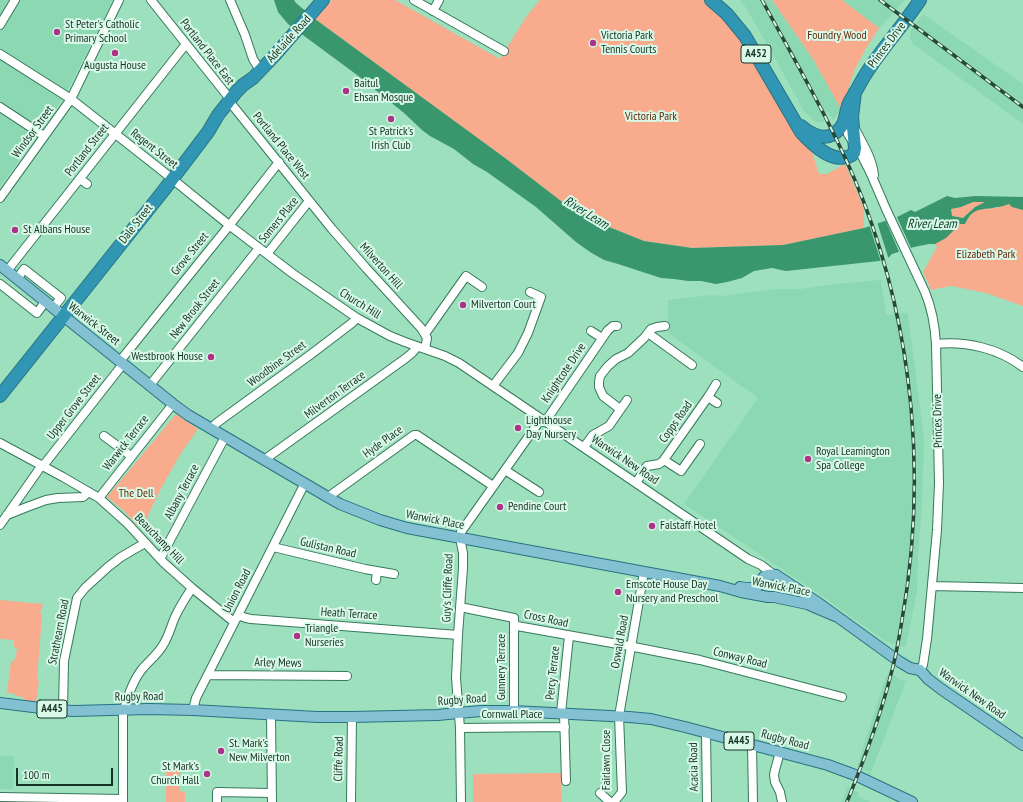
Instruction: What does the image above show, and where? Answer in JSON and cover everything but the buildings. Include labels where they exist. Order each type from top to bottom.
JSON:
[{"type":"highway","name":"A452","points":[[712,0],[727,14],[745,36],[794,121],[806,138],[821,150],[832,156]]},
{"type":"highway","name":"Princes Drive","points":[[856,149],[849,122],[849,104],[870,68],[920,0]]},
{"type":"highway","name":"Adelaide Road","points":[[232,103],[248,89],[257,74],[320,4]]},
{"type":"highway","name":"Dale Street","points":[[0,396],[58,312],[172,179],[208,132],[218,115],[232,103]]},
{"type":"highway","name":"A452","points":[[794,121],[812,134],[830,136]]},
{"type":"highway","points":[[830,136],[849,122]]},
{"type":"highway","points":[[832,156],[843,158],[856,149]]},
{"type":"main road","name":"Warwick Street","points":[[4,268],[173,404]]},
{"type":"main road","name":"Warwick Place","points":[[173,404],[188,415],[328,497],[380,520],[407,528],[720,586],[741,592],[807,604],[835,616]]},
{"type":"main road","name":"Warwick Place","points":[[720,586],[751,588],[756,587],[765,576],[771,574],[777,576]]},
{"type":"main road","points":[[770,597],[780,594],[783,588],[783,584],[777,576]]},
{"type":"main road","name":"Warwick New Road","points":[[777,576],[817,602],[910,668],[920,670],[928,679],[941,689],[1023,745]]},
{"type":"main road","name":"Warwick New Road","points":[[760,582],[761,592],[770,597]]},
{"type":"main road","name":"Rugby Road","points":[[0,703],[63,710],[193,710],[271,715],[352,717],[514,711],[619,716],[650,720],[706,733],[828,765],[849,772],[912,802]]},
{"type":"street","points":[[0,25],[16,0]]},
{"type":"street","name":"Windsor Street","points":[[0,198],[4,186],[71,99],[119,0]]},
{"type":"street","name":"Portland Place East","points":[[151,0],[232,103]]},
{"type":"street","points":[[230,0],[245,35],[257,74]]},
{"type":"street","points":[[414,0],[504,51]]},
{"type":"street","points":[[434,11],[439,0]]},
{"type":"street","name":"Portland Street","points":[[4,268],[80,179],[186,44]]},
{"type":"street","name":"Regent Street","points":[[0,54],[71,99],[288,270]]},
{"type":"street","name":"Portland Place West","points":[[232,103],[310,201]]},
{"type":"street","points":[[0,107],[44,136]]},
{"type":"street","name":"Princes Drive","points":[[849,122],[869,156],[873,167],[875,184]]},
{"type":"street","points":[[830,136],[827,140],[827,147],[832,156]]},
{"type":"street","name":"Princes Drive","points":[[856,149],[875,184],[917,275],[930,305],[935,327],[939,483],[937,530],[925,656],[920,670]]},
{"type":"street","name":"Grove Street","points":[[122,362],[279,162]]},
{"type":"street","points":[[80,179],[87,184]]},
{"type":"street","name":"Somers Place","points":[[267,254],[310,201]]},
{"type":"street","name":"Milverton Hill","points":[[310,201],[361,263],[418,324],[425,334]]},
{"type":"street","name":"New Brook Street","points":[[150,385],[259,248]]},
{"type":"street","points":[[17,279],[24,269],[61,298],[58,312]]},
{"type":"street","name":"Church Hill","points":[[288,270],[356,318],[390,336],[421,348]]},
{"type":"street","points":[[421,348],[427,338],[425,334],[466,276],[482,287]]},
{"type":"street","points":[[0,284],[36,313],[45,302]]},
{"type":"street","points":[[493,386],[518,353],[528,333],[541,297],[530,292]]},
{"type":"street","name":"Woodbine Street","points":[[211,428],[305,359],[352,323],[356,318]]},
{"type":"street","name":"Knightcote Drive","points":[[543,420],[610,327],[617,326]]},
{"type":"street","points":[[620,409],[604,396],[599,387],[599,379],[608,366],[616,359],[628,353],[651,329],[665,326]]},
{"type":"street","name":"Knightcote Drive","points":[[591,331],[602,338]]},
{"type":"street","points":[[648,333],[692,365]]},
{"type":"street","points":[[936,344],[950,343],[979,346],[990,349],[1023,367]]},
{"type":"street","name":"Warwick New Road","points":[[421,348],[445,356],[459,363],[748,559],[761,565],[777,576]]},
{"type":"street","name":"Milverton Terrace","points":[[264,460],[421,348]]},
{"type":"street","name":"Upper Grove Street","points":[[0,525],[42,466],[122,362]]},
{"type":"street","name":"Copps Road","points":[[636,483],[648,466],[659,464],[664,460],[716,384]]},
{"type":"street","name":"Copps Road","points":[[708,397],[717,404]]},
{"type":"street","points":[[584,448],[593,435],[610,426],[627,400]]},
{"type":"street","name":"Warwick Terrace","points":[[99,498],[173,404]]},
{"type":"street","name":"Guy's Cliffe Road","points":[[461,802],[460,728],[456,678],[463,575],[463,560],[460,538],[461,532],[493,486],[543,420]]},
{"type":"street","name":"Hyde Place","points":[[328,497],[414,435],[418,435],[493,486]]},
{"type":"street","points":[[104,436],[131,456]]},
{"type":"street","name":"Albany Terrace","points":[[160,559],[225,437]]},
{"type":"street","name":"Beauchamp Hill","points":[[0,443],[99,498],[128,524],[160,559],[192,588],[236,619]]},
{"type":"street","name":"Copps Road","points":[[664,460],[681,471],[700,444]]},
{"type":"street","points":[[505,470],[539,492]]},
{"type":"street","name":"Union Road","points":[[193,710],[196,698],[305,483]]},
{"type":"street","points":[[7,515],[46,500],[83,497],[89,492]]},
{"type":"street","name":"Strathearn Road","points":[[63,710],[64,660],[77,598],[85,588],[108,567],[121,557],[145,543]]},
{"type":"street","name":"Gulistan Road","points":[[273,547],[376,576],[394,574]]},
{"type":"street","name":"Warwick New Road","points":[[748,559],[760,572],[760,582]]},
{"type":"street","name":"Oswald Road","points":[[619,716],[644,572]]},
{"type":"street","points":[[932,586],[1023,588]]},
{"type":"street","points":[[0,797],[123,800],[124,710],[129,694],[136,678],[143,668],[163,646],[178,610],[192,588]]},
{"type":"street","name":"Cross Road","points":[[460,607],[514,618],[514,623],[517,626],[632,647]]},
{"type":"street","name":"Heath Terrace","points":[[236,619],[458,635]]},
{"type":"street","name":"Gunnery Terrace","points":[[514,623],[514,711]]},
{"type":"street","name":"Percy Terrace","points":[[563,713],[569,636]]},
{"type":"street","name":"Conway Road","points":[[632,647],[700,660],[842,697]]},
{"type":"street","name":"Arley Mews","points":[[208,675],[347,676]]},
{"type":"street","points":[[563,713],[565,727],[566,781]]},
{"type":"street","points":[[271,715],[272,802]]},
{"type":"street","name":"Fairlawn Close","points":[[614,802],[622,792],[619,716]]},
{"type":"street","name":"Cliffe Road","points":[[351,802],[352,717]]},
{"type":"street","name":"Cornwall Place","points":[[460,728],[565,727]]},
{"type":"street","name":"Acacia Road","points":[[706,733],[707,802]]},
{"type":"street","points":[[752,745],[753,802]]},
{"type":"street","points":[[780,752],[774,775],[782,802]]},
{"type":"street","points":[[217,802],[217,792],[272,793]]},
{"type":"street","name":"Fairlawn Close","points":[[600,793],[610,802]]},
{"type":"shaded area","points":[[0,0],[113,0],[66,94],[0,187]]},
{"type":"shaded area","points":[[740,0],[772,0],[813,59],[841,109],[833,120],[828,112],[822,115],[825,122],[815,122],[804,111],[772,53]]},
{"type":"shaded area","points":[[842,0],[904,0],[879,28]]},
{"type":"shaded area","points":[[923,14],[1023,84],[1023,124],[912,43],[910,33]]},
{"type":"shaded area","name":"Royal Leamington Spa College","points":[[881,280],[886,315],[903,313],[908,314],[924,439],[917,591],[906,646],[903,647],[885,641],[825,598],[684,504],[758,398],[668,333],[668,300],[712,295],[722,296],[776,289],[800,289],[834,284]]},
{"type":"shaded area","points":[[889,673],[896,676],[900,680],[906,681],[870,775],[868,774],[869,772],[857,767],[886,676]]},
{"type":"shaded area","points":[[0,756],[14,756],[13,789],[0,789]]},
{"type":"shaded area","points":[[847,787],[860,793],[857,796],[870,802],[842,802]]},
{"type":"green space","name":"Victoria Park","points":[[332,0],[395,0],[500,59],[526,17],[540,0],[705,0],[734,30],[810,146],[819,174],[827,174],[845,164],[864,209],[864,228],[783,245],[692,248],[644,241],[604,225],[561,201],[505,158],[315,19]]},
{"type":"green space","name":"Foundry Wood","points":[[772,0],[842,0],[879,28],[855,69],[841,109],[813,59]]},
{"type":"green space","points":[[973,202],[987,202],[975,207],[963,218],[952,216],[951,209]]},
{"type":"green space","name":"Elizabeth Park","points":[[1009,204],[1023,210],[1023,306],[986,293],[951,286],[931,290],[923,272],[937,247],[935,244],[953,231],[959,224],[965,224],[973,211],[996,208]]},
{"type":"green space","name":"The Dell","points":[[176,414],[198,429],[181,453],[160,490],[147,518],[138,526],[124,511],[107,497]]},
{"type":"green space","points":[[0,600],[43,604],[40,612],[42,616],[37,679],[39,680],[36,702],[24,700],[24,697],[7,693],[11,661],[13,662],[16,656],[17,648],[14,647],[14,640],[0,639]]},
{"type":"green space","points":[[166,766],[180,766],[180,791],[185,792],[185,802],[166,802]]},
{"type":"green space","points":[[561,773],[562,802],[473,802],[473,774]]},
{"type":"water","name":"River Leam","points":[[274,0],[294,0],[315,19],[505,158],[561,201],[604,225],[644,241],[692,248],[783,245],[864,228],[897,217],[911,210],[915,212],[947,196],[955,198],[976,196],[1023,197],[1023,210],[1012,207],[1009,204],[1000,207],[978,210],[971,214],[965,224],[959,224],[946,238],[935,244],[914,247],[892,254],[888,258],[879,261],[786,271],[772,268],[754,271],[742,278],[716,284],[701,281],[661,278],[604,260],[590,252],[576,242],[536,207],[487,172],[473,164],[454,149],[422,130],[404,113],[357,75],[288,24],[278,12]],"holes":[[[973,202],[985,202],[975,207],[963,218],[952,216],[951,209]]]},
{"type":"pier","points":[[896,215],[912,250],[900,254],[885,219]]},
{"type":"pier","points":[[877,222],[889,260],[881,262],[869,224]]},
{"type":"railway","points":[[762,0],[841,148],[863,200],[880,250],[894,302],[904,354],[911,407],[914,461],[914,514],[910,567],[902,620],[894,661],[882,707],[847,802]]},
{"type":"railway","points":[[880,0],[1023,107]]},
{"type":"place","name":"St Peter's Catholic Primary School","points":[[57,32]]},
{"type":"place","name":"Victoria Park Tennis Courts","points":[[593,43]]},
{"type":"place","name":"Augusta House","points":[[115,53]]},
{"type":"place","name":"Baitul Ehsan Mosque","points":[[346,91]]},
{"type":"place","name":"St Patrick's Irish Club","points":[[391,119]]},
{"type":"place","name":"St Albans House","points":[[15,230]]},
{"type":"place","name":"Milverton Court","points":[[463,305]]},
{"type":"place","name":"Westbrook House","points":[[211,357]]},
{"type":"place","name":"Lighthouse Day Nursery","points":[[518,428]]},
{"type":"place","name":"Royal Leamington Spa College","points":[[808,459]]},
{"type":"place","name":"Pendine Court","points":[[500,507]]},
{"type":"place","name":"Falstaff Hotel","points":[[652,526]]},
{"type":"place","name":"Emscote House Day Nursery and Preschool","points":[[618,592]]},
{"type":"place","name":"Triangle Nurseries","points":[[297,636]]},
{"type":"place","name":"St. Mark's New Milverton","points":[[221,751]]},
{"type":"place","name":"St Mark's Church Hall","points":[[207,774]]}]
